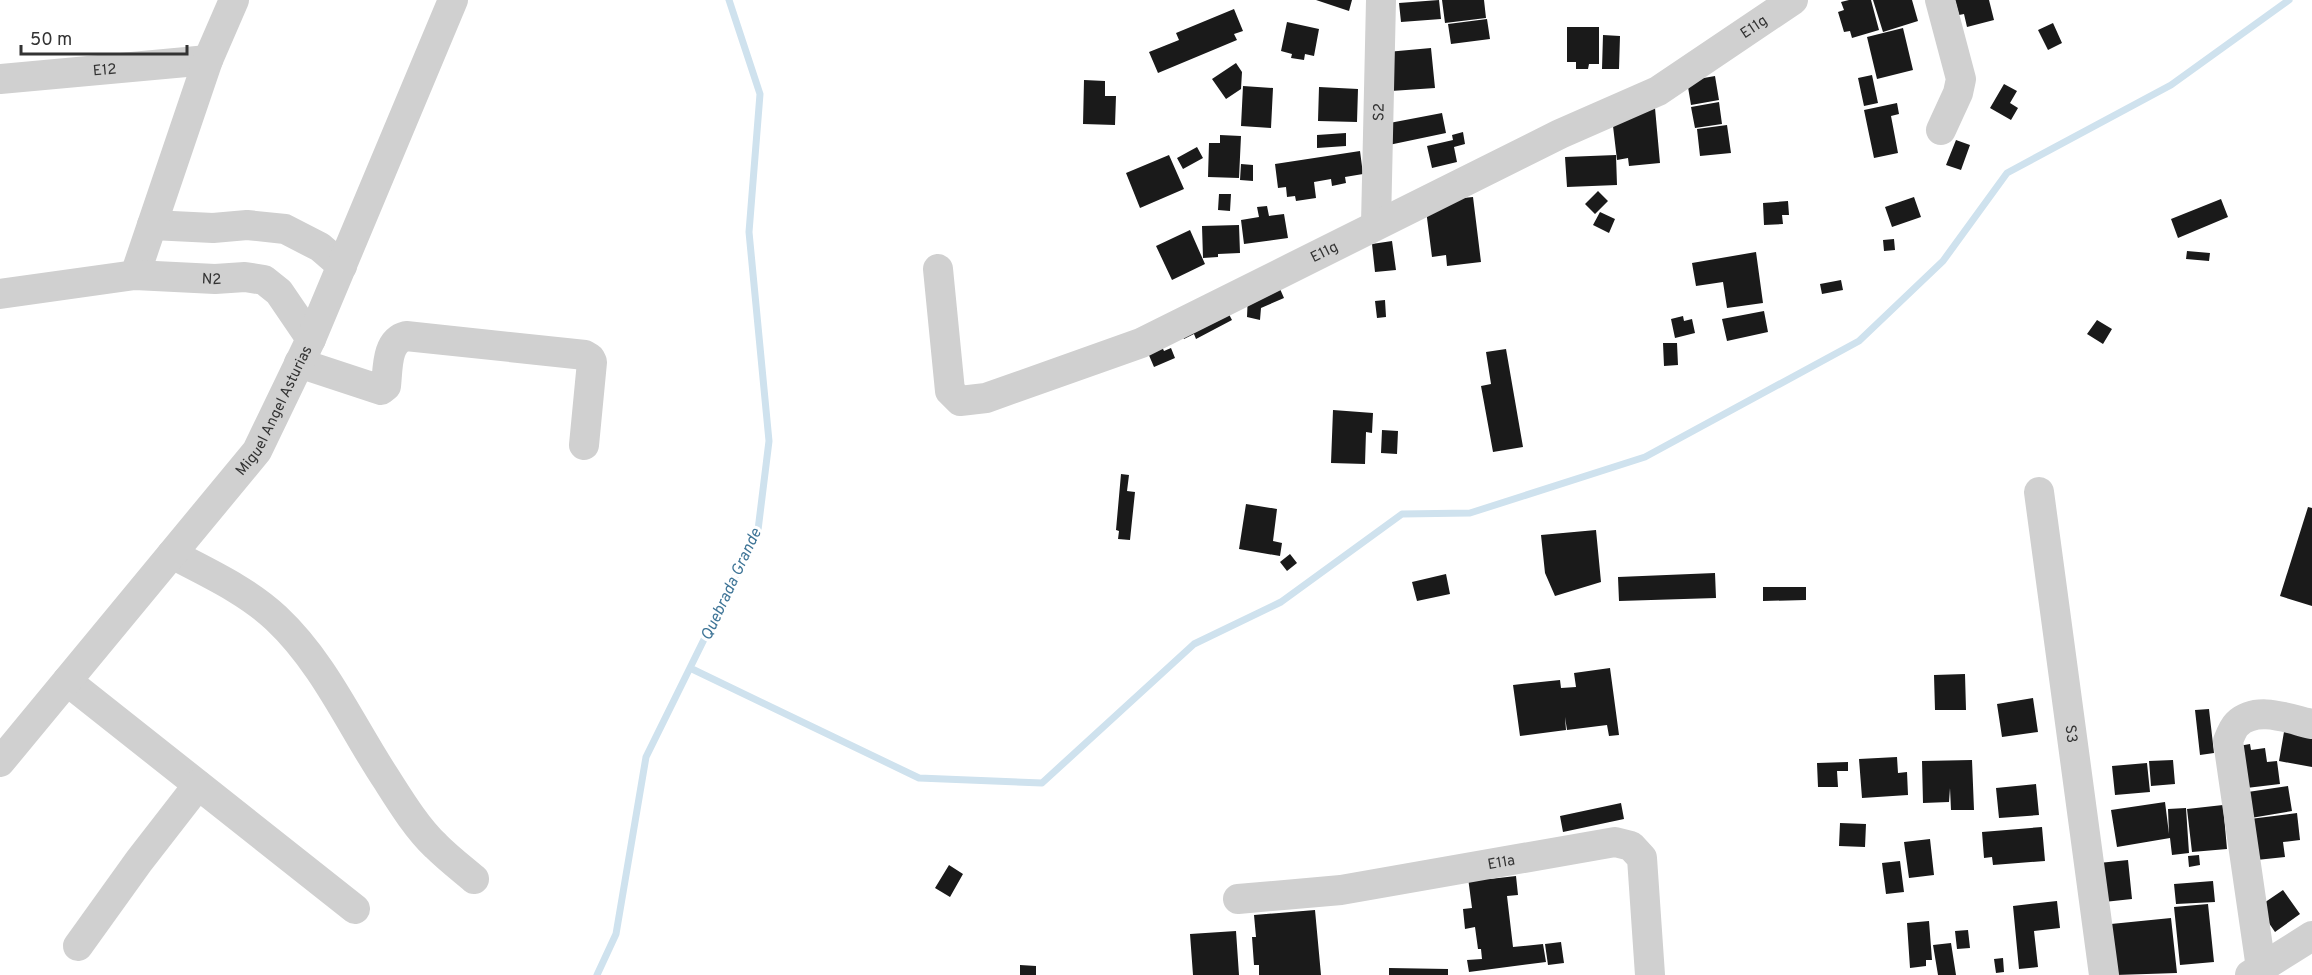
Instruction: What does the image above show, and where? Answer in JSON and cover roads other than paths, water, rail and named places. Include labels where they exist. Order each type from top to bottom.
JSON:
[{"type":"street","points":[[135,275],[208,60],[234,0]]},
{"type":"street","name":"Miguel Angel Asturias","points":[[0,762],[257,451],[305,351],[342,266],[453,0]]},
{"type":"street","name":"S2","points":[[1376,224],[1381,0]]},
{"type":"street","name":"E11g","points":[[938,269],[950,391],[960,401],[972,401],[1141,343],[1560,134],[1658,91],[1793,0]]},
{"type":"street","points":[[1940,0],[1961,79],[1958,93],[1941,130]]},
{"type":"street","name":"E12","points":[[0,78],[208,60]]},
{"type":"street","points":[[152,225],[213,228],[247,225],[285,229],[320,247],[342,266]]},
{"type":"street","name":"N2","points":[[0,294],[135,275],[215,279],[245,277],[264,280],[279,292],[305,351]]},
{"type":"street","points":[[305,351],[381,390],[386,386],[392,345],[398,338],[406,336],[585,355],[592,362],[584,445]]},
{"type":"street","name":"S3","points":[[2039,492],[2104,975]]},
{"type":"street","points":[[172,554],[237,588],[276,619],[310,657],[336,694],[386,779],[434,845],[474,879]]},
{"type":"street","points":[[67,681],[355,909]]},
{"type":"street","points":[[2312,724],[2268,714],[2249,717],[2236,724],[2228,741],[2256,971],[2312,936]]},
{"type":"street","points":[[78,946],[198,785]]},
{"type":"street","name":"E11a","points":[[1238,899],[1341,890],[1615,843],[1631,846],[1642,858],[1650,975]]},
{"type":"waterway","name":"Quebrada Grande","points":[[597,975],[616,934],[646,757],[758,530],[769,441],[749,232],[760,94],[729,0]]},
{"type":"waterway","points":[[690,668],[919,778],[1042,783],[1194,644],[1281,602],[1402,514],[1470,513],[1645,457],[1859,341],[1943,261],[2007,173],[2171,85],[2289,0]]}]
